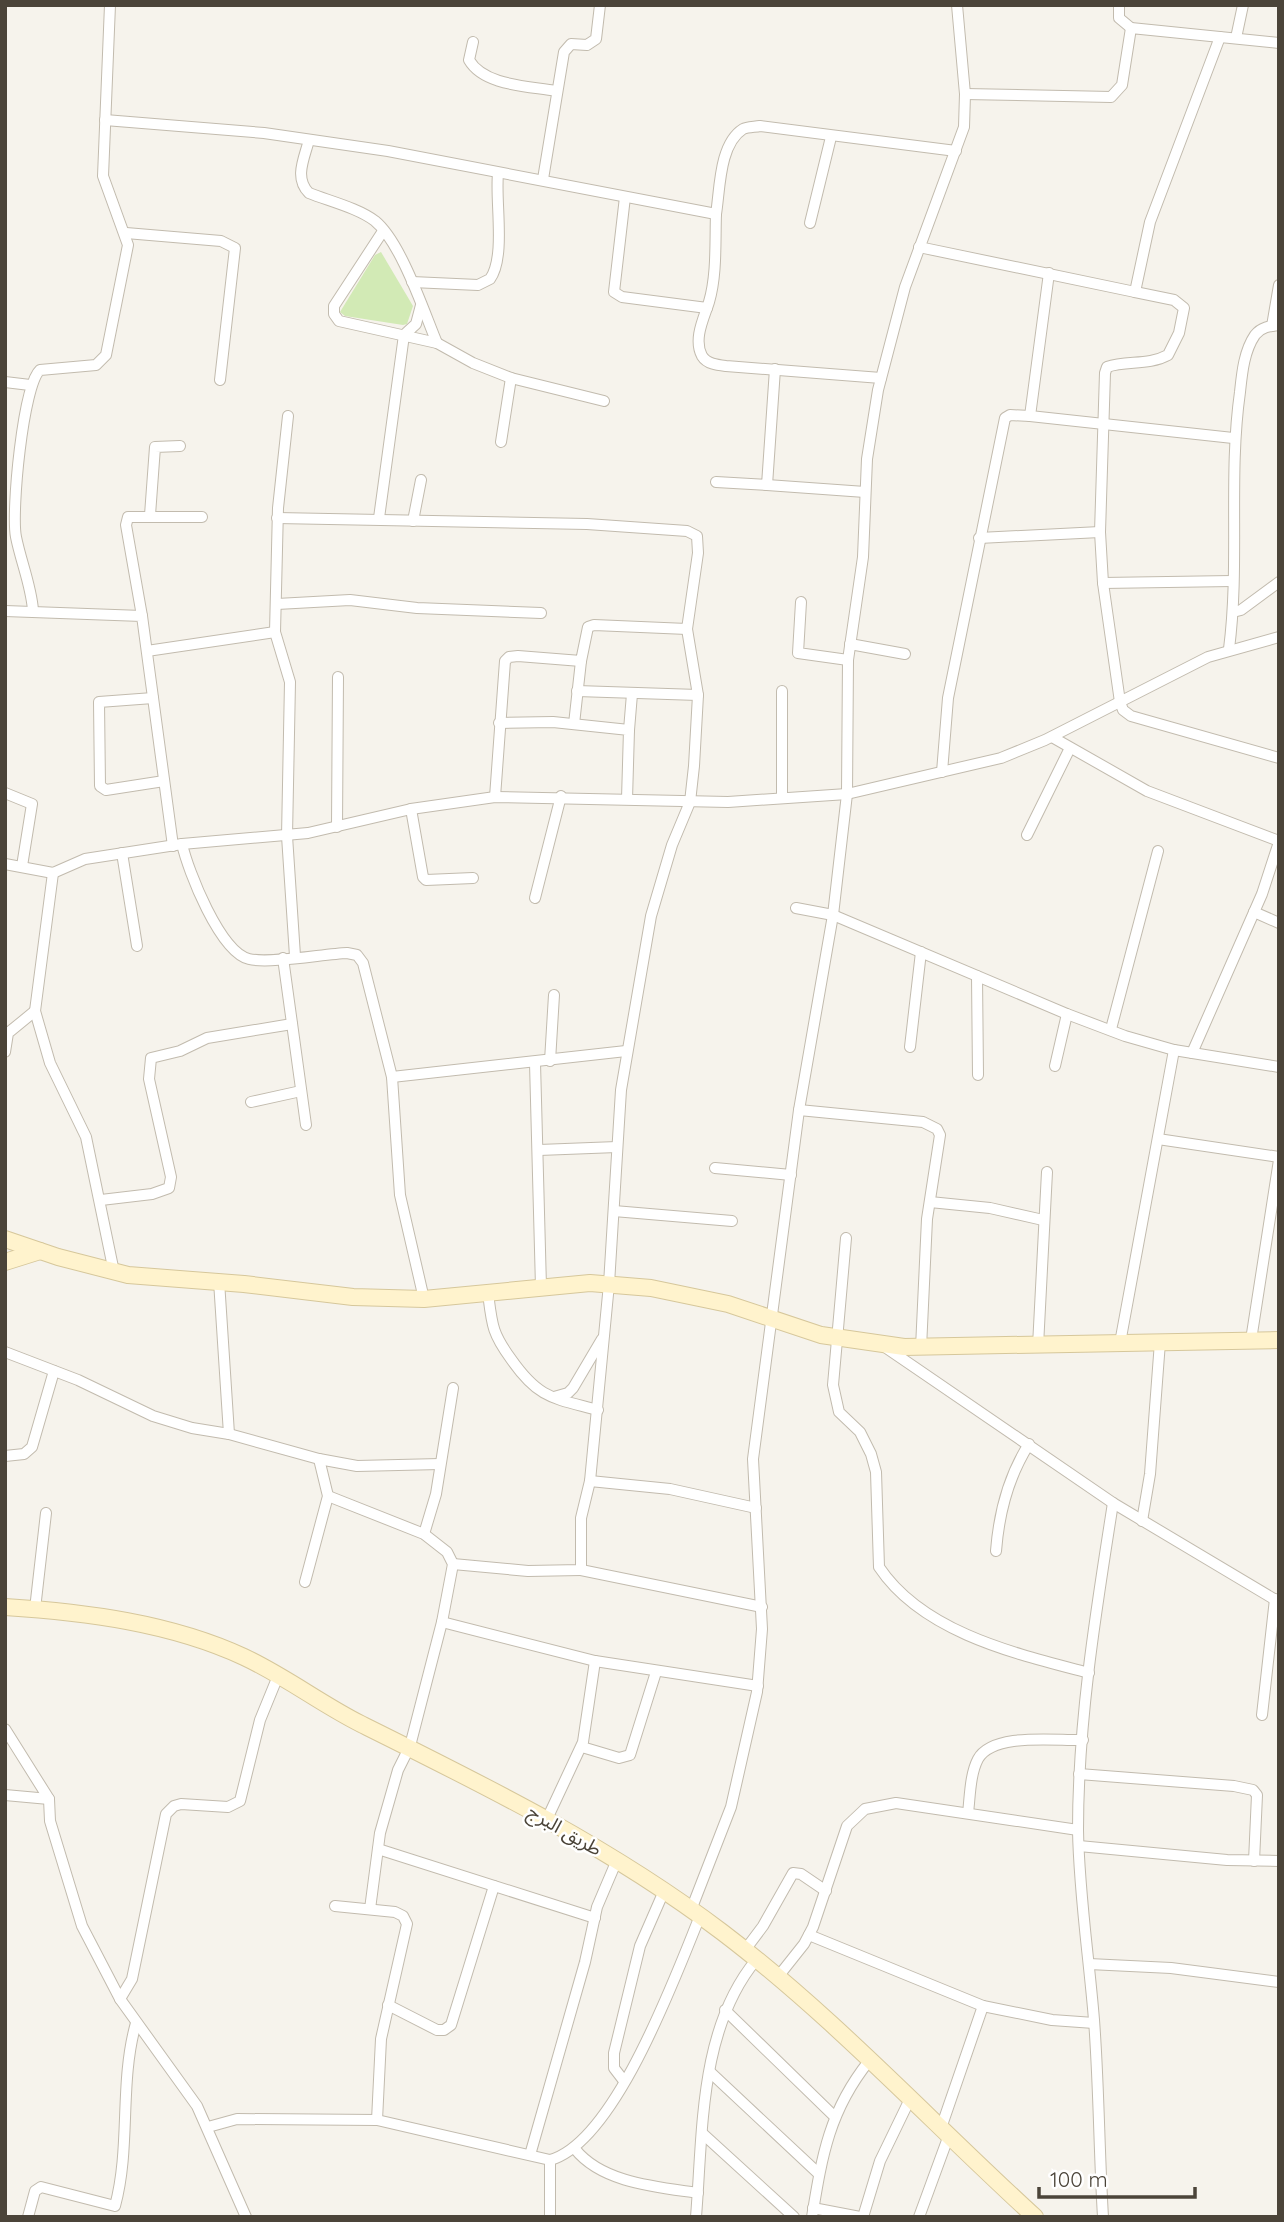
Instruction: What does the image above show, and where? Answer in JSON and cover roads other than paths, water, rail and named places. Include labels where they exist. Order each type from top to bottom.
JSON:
[{"type":"main road","points":[[5,1238],[40,1251],[140,1277],[219,1281],[353,1297],[424,1298],[541,1287],[609,1284],[670,1291],[836,1338],[921,1348],[1279,1340]]},
{"type":"main road","points":[[5,1262],[40,1251]]},
{"type":"main road","name":"طريق البرج","points":[[5,1607],[35,1609],[186,1635],[242,1656],[342,1714],[410,1746],[547,1819],[617,1860],[695,1913],[750,1955],[869,2061],[1035,2217]]},
{"type":"street","points":[[33,610],[14,517],[15,490],[30,385],[40,370],[96,365],[106,355],[128,245],[126,233],[113,209],[103,176],[110,5]]},
{"type":"street","points":[[543,178],[556,91],[566,47],[587,45],[596,40],[600,5]]},
{"type":"street","points":[[208,2127],[237,2119],[377,2120],[551,2160],[575,2149],[588,2137],[624,2081],[658,2016],[695,1913],[731,1807],[758,1686],[762,1607],[753,1459],[799,1110],[833,915],[847,794],[848,660],[863,557],[867,459],[881,378],[905,287],[964,127],[965,94],[957,5]]},
{"type":"street","points":[[1119,5],[1119,18],[1131,28],[1279,43]]},
{"type":"street","points":[[1236,38],[1243,5]]},
{"type":"street","points":[[965,94],[1111,97],[1122,85],[1131,28]]},
{"type":"street","points":[[1135,292],[1150,222],[1220,37]]},
{"type":"street","points":[[473,42],[469,60],[480,73],[494,79],[556,91]]},
{"type":"street","points":[[105,120],[148,122],[388,150],[498,174],[543,178],[716,214]]},
{"type":"street","points":[[881,378],[712,365],[703,359],[699,348],[700,332],[707,308],[716,214],[725,161],[734,139],[744,129],[760,127],[956,151]]},
{"type":"street","points":[[810,223],[831,136]]},
{"type":"street","points":[[309,140],[299,179],[302,186],[309,193],[374,221],[383,231],[412,282],[437,343]]},
{"type":"street","points":[[412,282],[478,285],[490,279],[499,226],[496,208],[498,174]]},
{"type":"street","points":[[625,197],[614,292],[622,297],[707,308]]},
{"type":"street","points":[[383,231],[336,302],[334,314],[342,323],[437,343],[472,363],[511,378],[604,401]]},
{"type":"street","points":[[126,233],[220,241],[235,248],[220,380]]},
{"type":"street","points":[[919,247],[1049,272],[1179,302],[1184,308],[1184,319],[1168,355],[1140,364],[1107,367],[1100,532],[1103,583],[1120,702],[1123,710],[1131,716],[1279,758]]},
{"type":"street","points":[[1030,416],[1049,272]]},
{"type":"street","points":[[1229,649],[1233,612],[1233,438],[1249,348],[1260,329],[1275,326],[1279,285]]},
{"type":"street","points":[[379,518],[404,335],[415,324],[421,305]]},
{"type":"street","points":[[767,485],[775,369]]},
{"type":"street","points":[[501,442],[511,378]]},
{"type":"street","points":[[5,382],[30,385]]},
{"type":"street","points":[[942,772],[948,698],[1005,418],[1010,415],[1030,416],[1233,438]]},
{"type":"street","points":[[288,416],[278,518],[275,632],[290,682],[287,836],[295,956]]},
{"type":"street","points":[[150,515],[155,447],[180,446]]},
{"type":"street","points":[[413,521],[421,480]]},
{"type":"street","points":[[716,482],[865,492]]},
{"type":"street","points":[[202,517],[128,517],[126,525],[142,616],[164,781],[178,845],[188,872],[228,943],[246,959],[357,955],[363,963],[392,1077],[400,1195],[424,1298]]},
{"type":"street","points":[[278,518],[587,524],[694,533],[698,539],[687,629],[698,695],[690,802],[668,857],[651,916],[626,1051],[598,1410],[590,1481],[581,1517],[581,1570]]},
{"type":"street","points":[[979,538],[1100,532]]},
{"type":"street","points":[[1103,583],[1232,581]]},
{"type":"street","points":[[1233,612],[1241,611],[1279,582]]},
{"type":"street","points":[[277,604],[350,600],[417,608],[541,613]]},
{"type":"street","points":[[801,602],[798,653],[848,660]]},
{"type":"street","points":[[5,611],[142,616]]},
{"type":"street","points":[[574,724],[588,627],[687,629]]},
{"type":"street","points":[[147,651],[275,632]]},
{"type":"street","points":[[5,864],[53,873],[85,859],[178,845],[287,836],[411,809],[495,797],[561,796],[690,802],[847,794],[1001,758],[1052,737],[1229,649],[1279,637]]},
{"type":"street","points":[[850,644],[905,654]]},
{"type":"street","points":[[495,797],[503,668],[509,657],[581,661]]},
{"type":"street","points":[[337,827],[338,677]]},
{"type":"street","points":[[577,691],[698,695]]},
{"type":"street","points":[[782,691],[782,798]]},
{"type":"street","points":[[626,799],[632,694]]},
{"type":"street","points":[[153,698],[99,702],[100,786],[106,790],[164,781]]},
{"type":"street","points":[[499,723],[574,724],[629,730]]},
{"type":"street","points":[[1052,737],[1147,791],[1279,842],[1254,912],[1192,1053]]},
{"type":"street","points":[[1027,835],[1070,748]]},
{"type":"street","points":[[5,793],[32,804],[22,866]]},
{"type":"street","points":[[535,898],[561,796]]},
{"type":"street","points":[[411,809],[423,877],[426,880],[473,878]]},
{"type":"street","points":[[1111,1030],[1158,851]]},
{"type":"street","points":[[122,853],[137,946]]},
{"type":"street","points":[[53,873],[35,1011],[50,1063],[86,1137],[114,1272]]},
{"type":"street","points":[[796,908],[833,915],[1111,1030],[1174,1050],[1279,1067]]},
{"type":"street","points":[[1254,912],[1279,923]]},
{"type":"street","points":[[910,1047],[921,952]]},
{"type":"street","points":[[283,958],[306,1125]]},
{"type":"street","points":[[977,976],[978,1075]]},
{"type":"street","points":[[550,1061],[554,995]]},
{"type":"street","points":[[5,1052],[7,1033],[35,1011]]},
{"type":"street","points":[[1055,1066],[1067,1014]]},
{"type":"street","points":[[101,1200],[152,1195],[169,1188],[170,1177],[149,1079],[151,1058],[180,1051],[207,1038],[292,1024]]},
{"type":"street","points":[[1120,1343],[1174,1050]]},
{"type":"street","points":[[392,1077],[626,1051]]},
{"type":"street","points":[[536,1063],[541,1287]]},
{"type":"street","points":[[251,1102],[302,1091]]},
{"type":"street","points":[[799,1110],[923,1122],[937,1129],[940,1135],[930,1202],[921,1348]]},
{"type":"street","points":[[1158,1139],[1279,1158],[1274,1205],[1251,1340]]},
{"type":"street","points":[[540,1150],[617,1147]]},
{"type":"street","points":[[715,1168],[791,1175]]},
{"type":"street","points":[[1038,1346],[1046,1172]]},
{"type":"street","points":[[930,1202],[990,1208],[1043,1220]]},
{"type":"street","points":[[614,1211],[732,1221]]},
{"type":"street","points":[[846,1238],[832,1376],[835,1405],[860,1432],[871,1454],[876,1472],[877,1562],[885,1577],[908,1600],[943,1622],[1003,1647],[1089,1673]]},
{"type":"street","points":[[219,1281],[229,1434]]},
{"type":"street","points":[[488,1293],[492,1328],[497,1342],[523,1378],[551,1397],[598,1410]]},
{"type":"street","points":[[551,1397],[568,1394],[605,1334]]},
{"type":"street","points":[[1142,1521],[1157,1399],[1160,1342]]},
{"type":"street","points":[[880,1344],[1113,1503],[1277,1601],[1262,1715]]},
{"type":"street","points":[[5,1352],[153,1416],[192,1428],[229,1434],[319,1459],[357,1466],[440,1464]]},
{"type":"street","points":[[5,1457],[24,1454],[32,1447],[54,1371]]},
{"type":"street","points":[[424,1534],[436,1494],[453,1388]]},
{"type":"street","points":[[996,1551],[1003,1500],[1013,1472],[1029,1444]]},
{"type":"street","points":[[305,1582],[328,1496],[319,1459]]},
{"type":"street","points":[[590,1481],[670,1489],[756,1508]]},
{"type":"street","points":[[328,1496],[424,1534],[447,1552],[453,1564],[442,1622],[410,1746],[393,1785],[378,1849],[370,1909]]},
{"type":"street","points":[[1103,2217],[1094,2023],[1080,1898],[1078,1830],[1079,1774],[1089,1673],[1113,1503]]},
{"type":"street","points":[[35,1609],[46,1513]]},
{"type":"street","points":[[453,1564],[528,1571],[581,1570],[762,1607]]},
{"type":"street","points":[[442,1622],[595,1661],[758,1686]]},
{"type":"street","points":[[547,1819],[582,1747],[595,1661]]},
{"type":"street","points":[[582,1747],[619,1758],[630,1755],[656,1672]]},
{"type":"street","points":[[120,1999],[132,1979],[166,1814],[174,1806],[181,1804],[228,1807],[240,1801],[260,1720],[278,1676]]},
{"type":"street","points":[[5,1729],[49,1799],[50,1821],[76,1911],[120,1999],[197,2106],[246,2217]]},
{"type":"street","points":[[968,1813],[975,1767],[985,1750],[1009,1741],[1083,1741]]},
{"type":"street","points":[[1079,1774],[1234,1786],[1253,1790],[1257,1795],[1254,1861]]},
{"type":"street","points":[[5,1795],[49,1799]]},
{"type":"street","points":[[777,1979],[809,1935],[847,1826],[865,1809],[896,1803],[1078,1830]]},
{"type":"street","points":[[1079,1846],[1279,1861]]},
{"type":"street","points":[[378,1849],[595,1918]]},
{"type":"street","points":[[530,2155],[600,1898],[617,1860]]},
{"type":"street","points":[[696,2217],[710,2072],[725,2010],[763,1926],[793,1873],[801,1874],[826,1891]]},
{"type":"street","points":[[388,2005],[437,2030],[444,2030],[451,2025],[494,1885]]},
{"type":"street","points":[[624,2081],[614,2068],[614,2053],[640,1946],[664,1891]]},
{"type":"street","points":[[335,1906],[400,1914],[407,1924],[380,2052],[377,2120]]},
{"type":"street","points":[[809,1935],[983,2006],[1052,2020],[1094,2023]]},
{"type":"street","points":[[1089,1964],[1171,1968],[1279,1982]]},
{"type":"street","points":[[919,2217],[945,2132],[948,2106],[983,2006]]},
{"type":"street","points":[[725,2010],[834,2116]]},
{"type":"street","points":[[27,2217],[35,2191],[41,2186],[114,2212],[126,2116],[128,2063],[136,2023]]},
{"type":"street","points":[[869,2061],[847,2090],[834,2116],[812,2212],[862,2217],[880,2161],[910,2099]]},
{"type":"street","points":[[710,2072],[819,2174]]},
{"type":"street","points":[[928,2116],[948,2106]]},
{"type":"street","points":[[703,2134],[794,2217]]},
{"type":"street","points":[[575,2149],[591,2165],[639,2183],[698,2193]]},
{"type":"street","points":[[550,2217],[551,2160]]}]
